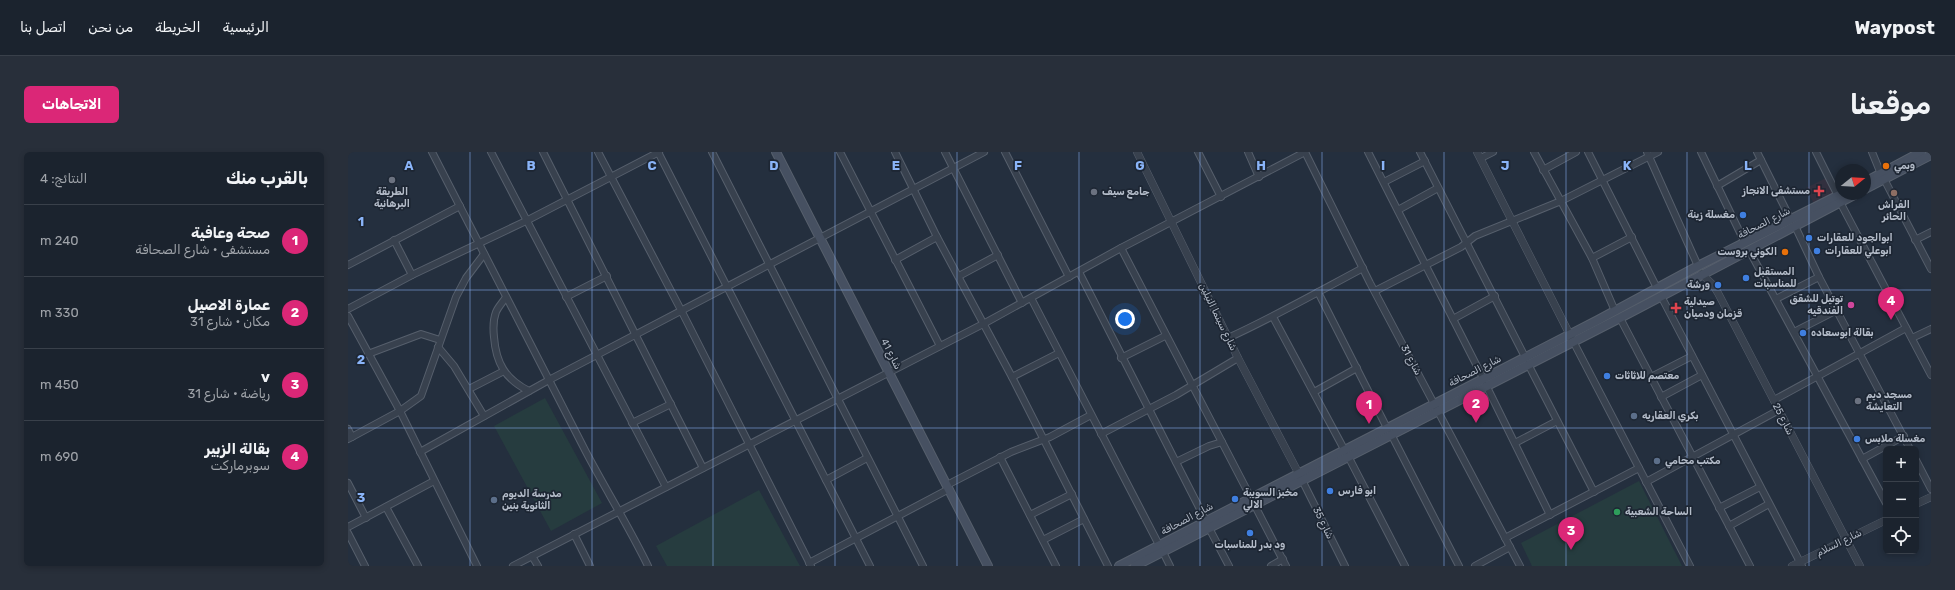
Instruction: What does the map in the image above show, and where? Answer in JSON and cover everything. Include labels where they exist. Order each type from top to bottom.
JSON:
[{"type":"main road","name":"شارع 41","points":[[776,152],[988,566]]},
{"type":"main road","points":[[1871,180],[1928,157]]},
{"type":"main road","points":[[1871,184],[1882,176]]},
{"type":"main road","name":"شارع الصحافة","points":[[1659,292],[1698,266],[1747,246],[1835,200]]},
{"type":"main road","name":"شارع الصحافة","points":[[1119,566],[1161,548],[1347,454],[1436,406],[1659,292],[1702,274],[1747,246]]},
{"type":"main road","name":"شارع الصحافة","points":[[1135,566],[1161,548]]},
{"type":"street","points":[[432,152],[549,380],[618,511],[631,531],[648,566]]},
{"type":"street","points":[[491,152],[666,487]]},
{"type":"street","points":[[543,152],[703,468]]},
{"type":"street","points":[[598,152],[750,444],[810,564],[855,538],[898,517],[1000,457],[1044,440],[1091,415]]},
{"type":"street","points":[[348,309],[412,275],[526,221],[659,152],[870,566]]},
{"type":"street","points":[[712,152],[923,566]]},
{"type":"street","points":[[840,152],[940,346]]},
{"type":"street","points":[[895,152],[912,189],[1012,377],[1108,566]]},
{"type":"street","points":[[945,152],[1022,303]]},
{"type":"street","points":[[420,452],[528,391],[984,152]]},
{"type":"street","points":[[1005,152],[1069,277]]},
{"type":"street","name":"شارع سينما النيلين","points":[[1136,152],[1172,222],[1238,358],[1300,477]]},
{"type":"street","points":[[1198,152],[1221,197]]},
{"type":"street","points":[[1248,152],[1259,177]]},
{"type":"street","points":[[513,566],[983,324],[1121,248],[1305,152]]},
{"type":"street","name":"شارع 31","points":[[1305,152],[1374,292],[1520,566]]},
{"type":"street","points":[[1368,152],[1426,265],[1550,515]]},
{"type":"street","points":[[1420,152],[1594,492]]},
{"type":"street","points":[[1493,152],[1479,155],[1571,337],[1690,566]]},
{"type":"street","points":[[1534,152],[1592,258],[1617,314],[1750,566]]},
{"type":"street","points":[[1543,170],[1576,152]]},
{"type":"street","points":[[1588,152],[1692,356],[1801,564]]},
{"type":"street","points":[[1374,292],[1461,247],[1467,242],[1512,220],[1561,201],[1603,180],[1648,154],[1658,152]]},
{"type":"street","points":[[1701,152],[1747,246],[1883,498]]},
{"type":"street","points":[[1757,152],[1819,276],[1909,446]]},
{"type":"street","points":[[1816,152],[1835,188]]},
{"type":"street","points":[[1872,152],[1882,176],[1931,268]]},
{"type":"street","points":[[1648,154],[1698,266]]},
{"type":"street","points":[[1717,186],[1761,160]]},
{"type":"street","points":[[1384,182],[1425,161]]},
{"type":"street","points":[[1398,210],[1438,188]]},
{"type":"street","points":[[1842,200],[1931,375]]},
{"type":"street","points":[[348,265],[460,206]]},
{"type":"street","points":[[1915,240],[1931,232]]},
{"type":"street","points":[[895,260],[937,237]]},
{"type":"street","points":[[1592,258],[1632,237]]},
{"type":"street","points":[[394,240],[412,275]]},
{"type":"street","points":[[1121,248],[1165,336],[1286,566]]},
{"type":"street","points":[[348,429],[350,438],[400,412],[421,396],[458,291],[484,254]]},
{"type":"street","points":[[959,276],[998,255]]},
{"type":"street","points":[[1228,338],[1272,317],[1363,268]]},
{"type":"street","points":[[1079,272],[1121,358],[1229,566]]},
{"type":"street","name":"شارع 25","points":[[1702,274],[1713,285],[1718,293],[1860,566]]},
{"type":"street","points":[[566,297],[607,276]]},
{"type":"street","points":[[1776,299],[1819,276]]},
{"type":"street","points":[[1318,292],[1459,566]]},
{"type":"street","points":[[1453,319],[1495,296]]},
{"type":"street","points":[[506,297],[496,312],[493,325],[496,354],[504,371],[515,383],[528,391]]},
{"type":"street","points":[[1031,298],[1170,566]]},
{"type":"street","points":[[1794,332],[1837,310]]},
{"type":"street","points":[[348,316],[400,412],[477,566]]},
{"type":"street","points":[[1272,317],[1314,392],[1405,566]]},
{"type":"street","points":[[1774,400],[1906,328]]},
{"type":"street","points":[[1912,338],[1931,329]]},
{"type":"street","points":[[368,354],[421,334],[440,340]]},
{"type":"street","points":[[1121,358],[1165,336]]},
{"type":"street","points":[[438,347],[449,359],[469,389],[484,416]]},
{"type":"street","points":[[1012,377],[1059,353]]},
{"type":"street","points":[[1651,377],[1692,356]]},
{"type":"street","points":[[1101,434],[1192,385],[1238,358]]},
{"type":"street","points":[[1314,392],[1357,368]]},
{"type":"street","points":[[469,389],[504,371]]},
{"type":"street","points":[[1661,397],[1702,375]]},
{"type":"street","points":[[632,423],[671,404]]},
{"type":"street","points":[[1646,482],[1779,410]]},
{"type":"street","points":[[1515,443],[1557,421]]},
{"type":"street","points":[[1862,459],[1904,436]]},
{"type":"street","points":[[1176,462],[1222,442]]},
{"type":"street","points":[[1000,457],[1056,566]]},
{"type":"street","points":[[826,480],[867,458]]},
{"type":"street","points":[[1919,466],[1931,489]]},
{"type":"street","points":[[1505,538],[1639,468]]},
{"type":"street","name":"شارع 35","points":[[1300,477],[1345,566]]},
{"type":"street","points":[[348,527],[434,481]]},
{"type":"street","points":[[348,483],[366,518]]},
{"type":"street","points":[[1719,508],[1760,486]]},
{"type":"street","points":[[1030,515],[1072,494]]},
{"type":"street","points":[[1919,502],[1931,496]]},
{"type":"street","points":[[1729,526],[1769,504]]},
{"type":"street","points":[[386,507],[418,566]]},
{"type":"street","points":[[1043,540],[1084,519]]},
{"type":"street","name":"شارع السلام","points":[[1792,566],[1801,564],[1883,522]]},
{"type":"street","points":[[348,533],[365,566]]},
{"type":"street","points":[[574,534],[590,566]]},
{"type":"street","points":[[1475,566],[1510,547]]},
{"type":"street","points":[[532,556],[538,566]]},
{"type":"street","points":[[1271,566],[1283,559]]},
{"type":"shaded area","name":"مستشفى الانجاز","points":[[1826,178],[1833,193],[1814,204],[1806,188]]},
{"type":"green space","points":[[545,398],[602,503],[551,531],[494,426]]},
{"type":"green space","name":"الساحة الشعبية","points":[[1639,481],[1682,566],[1532,566],[1521,543]]},
{"type":"green space","points":[[759,490],[800,566],[667,566],[656,546]]},
{"type":"place","name":"وبمي","points":[[1886,166]]},
{"type":"place","name":"الطريقة البرهانية","points":[[392,180]]},
{"type":"place","name":"مستشفى الانجاز","points":[[1819,191]]},
{"type":"place","name":"جامع سيف","points":[[1094,192]]},
{"type":"place","name":"الفراش الحائر","points":[[1894,193]]},
{"type":"place","name":"مغسلة زينة","points":[[1743,215]]},
{"type":"place","name":"ابوالجود للعقارات","points":[[1809,238]]},
{"type":"place","name":"ابوعلي للعقارات","points":[[1817,251]]},
{"type":"place","name":"الكوني بروست","points":[[1785,252]]},
{"type":"place","name":"المستقبل للمناسبات","points":[[1746,278]]},
{"type":"place","name":"ورشة","points":[[1718,285]]},
{"type":"place","name":"توتيل للشقق الفندقيه","points":[[1851,305]]},
{"type":"place","name":"صيدلية قزمان ودميان","points":[[1676,308]]},
{"type":"place","name":"بقالة الزبير","points":[[1891,320]]},
{"type":"place","name":"بقالة ابوسعاده","points":[[1803,333]]},
{"type":"place","name":"معتصم للاثاثات","points":[[1607,376]]},
{"type":"place","name":"مسجد ديم التعايشة","points":[[1858,401]]},
{"type":"place","name":"بكري العقاريه","points":[[1634,416]]},
{"type":"place","name":"عمارة الاصيل","points":[[1476,423]]},
{"type":"place","name":"صحة وعافية","points":[[1369,424]]},
{"type":"place","name":"مغسلة ملابس","points":[[1857,439]]},
{"type":"place","name":"مكتب محامي","points":[[1657,461]]},
{"type":"place","name":"ابو فارس","points":[[1330,491]]},
{"type":"place","name":"مخبز السويبة الالي","points":[[1235,499]]},
{"type":"place","name":"مدرسة الديوم الثانوية بنين","points":[[494,500]]},
{"type":"place","name":"الساحة الشعبية","points":[[1617,512]]},
{"type":"place","name":"ود بدر للمناسبات","points":[[1250,533]]},
{"type":"place","name":"v","points":[[1571,550]]}]
